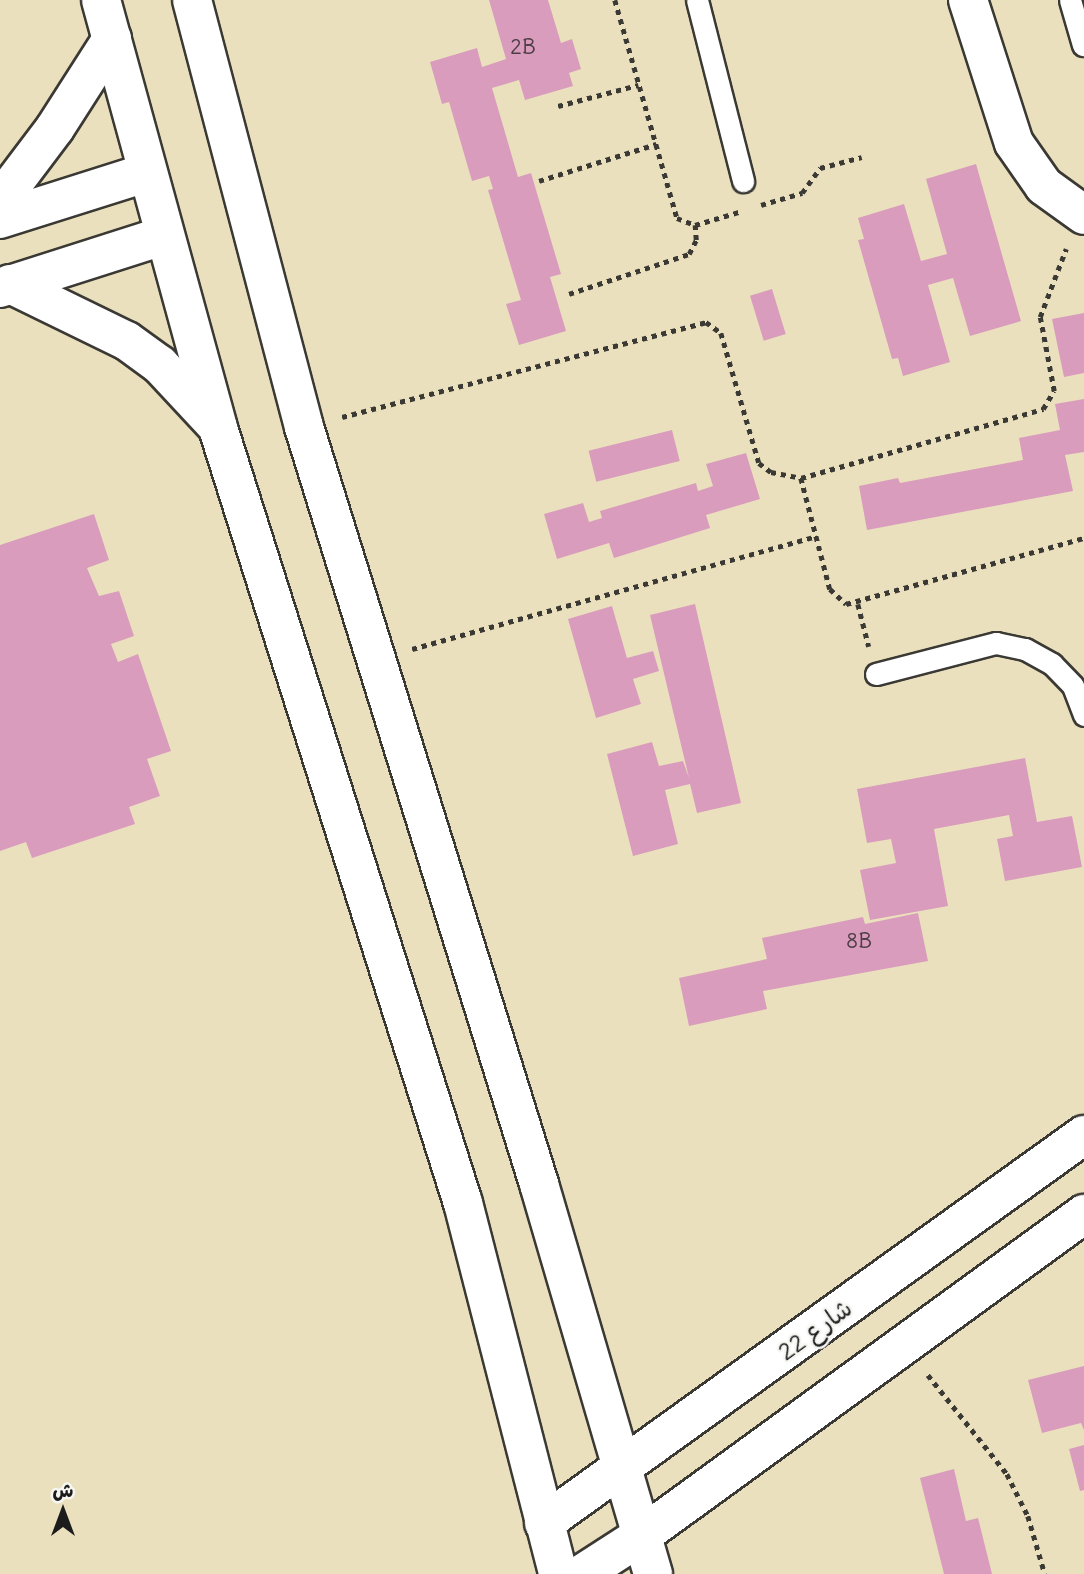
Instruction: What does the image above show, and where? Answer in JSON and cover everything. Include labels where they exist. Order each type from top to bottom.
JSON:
[{"type":"street","points":[[101,0],[163,236],[218,428],[463,1203],[558,1574]]},
{"type":"street","points":[[192,0],[304,427],[374,659],[540,1184],[653,1574]]},
{"type":"street","points":[[968,0],[1014,143],[1044,186],[1083,215]]},
{"type":"street","points":[[0,201],[112,40]]},
{"type":"street","points":[[0,219],[146,173]]},
{"type":"street","points":[[5,286],[163,236]]},
{"type":"street","points":[[5,286],[127,341],[160,365],[218,428]]},
{"type":"street","name":"شارع 22","points":[[544,1522],[622,1469],[1084,1135]]},
{"type":"street","points":[[582,1574],[641,1536],[1084,1214]]},
{"type":"lane","points":[[697,0],[743,181]]},
{"type":"lane","points":[[1070,0],[1083,45]]},
{"type":"lane","points":[[876,674],[996,643],[1025,649],[1052,664],[1073,686],[1084,715]]},
{"type":"path","points":[[558,106],[639,85]]},
{"type":"path","points":[[539,181],[656,144]]},
{"type":"path","points":[[304,427],[701,321],[712,324],[721,333],[759,463],[771,472],[801,478],[1037,412],[1049,404],[1053,384],[1040,317],[1083,215]]},
{"type":"path","points":[[569,295],[689,254],[696,240],[695,225]]},
{"type":"path","points":[[801,478],[836,599],[858,604],[1084,537]]},
{"type":"path","points":[[374,659],[817,536]]},
{"type":"path","points":[[858,604],[876,674]]},
{"type":"path","points":[[904,1345],[1007,1474],[1028,1516],[1045,1574]]},
{"type":"building","points":[[489,0],[548,0],[561,43],[572,39],[581,69],[569,73],[573,86],[525,100],[519,80],[492,88],[518,177],[531,173],[561,274],[550,277],[566,331],[519,345],[506,304],[521,300],[488,190],[493,189],[489,176],[472,181],[449,102],[442,104],[430,62],[477,48],[482,67],[506,59]]},
{"type":"building","points":[[976,164],[1021,321],[970,336],[953,278],[928,285],[950,362],[903,376],[898,358],[892,359],[858,240],[864,239],[858,218],[904,204],[921,261],[947,254],[926,179]]},
{"type":"building","points":[[772,289],[786,334],[764,341],[750,296]]},
{"type":"building","points":[[1084,313],[1084,373],[1064,377],[1052,319]]},
{"type":"building","points":[[1084,399],[1084,452],[1065,455],[1073,491],[867,530],[859,486],[898,478],[900,483],[1023,460],[1019,438],[1060,430],[1055,404]]},
{"type":"building","points":[[672,430],[680,461],[596,482],[589,451]]},
{"type":"building","points":[[746,453],[760,499],[706,515],[710,528],[614,558],[609,543],[557,559],[544,514],[583,503],[589,522],[602,518],[600,511],[696,483],[698,491],[713,486],[706,464]]},
{"type":"building","points":[[94,514],[109,560],[87,568],[99,596],[119,591],[134,636],[111,644],[118,662],[138,654],[171,751],[147,759],[160,796],[129,807],[135,824],[32,858],[26,842],[0,851],[0,545]]},
{"type":"building","points":[[695,604],[741,803],[697,813],[690,784],[665,790],[678,844],[633,856],[607,754],[652,742],[659,766],[683,761],[689,778],[650,615]]},
{"type":"building","points":[[612,606],[627,658],[653,651],[659,671],[633,679],[641,704],[596,718],[568,619]]},
{"type":"building","points":[[1025,758],[1037,822],[1072,816],[1082,867],[1005,881],[997,839],[1013,836],[1009,815],[934,829],[948,906],[870,920],[860,870],[896,863],[891,839],[867,843],[857,789]]},
{"type":"building","points":[[918,913],[928,961],[763,991],[767,1009],[689,1026],[679,978],[767,959],[762,938],[863,917],[865,924]]},
{"type":"building","points":[[1084,1366],[1084,1430],[1081,1423],[1042,1433],[1028,1380]]},
{"type":"building","points":[[1084,1445],[1084,1490],[1080,1491],[1069,1449]]},
{"type":"building","points":[[954,1469],[966,1521],[978,1518],[992,1574],[944,1574],[920,1478]]}]
